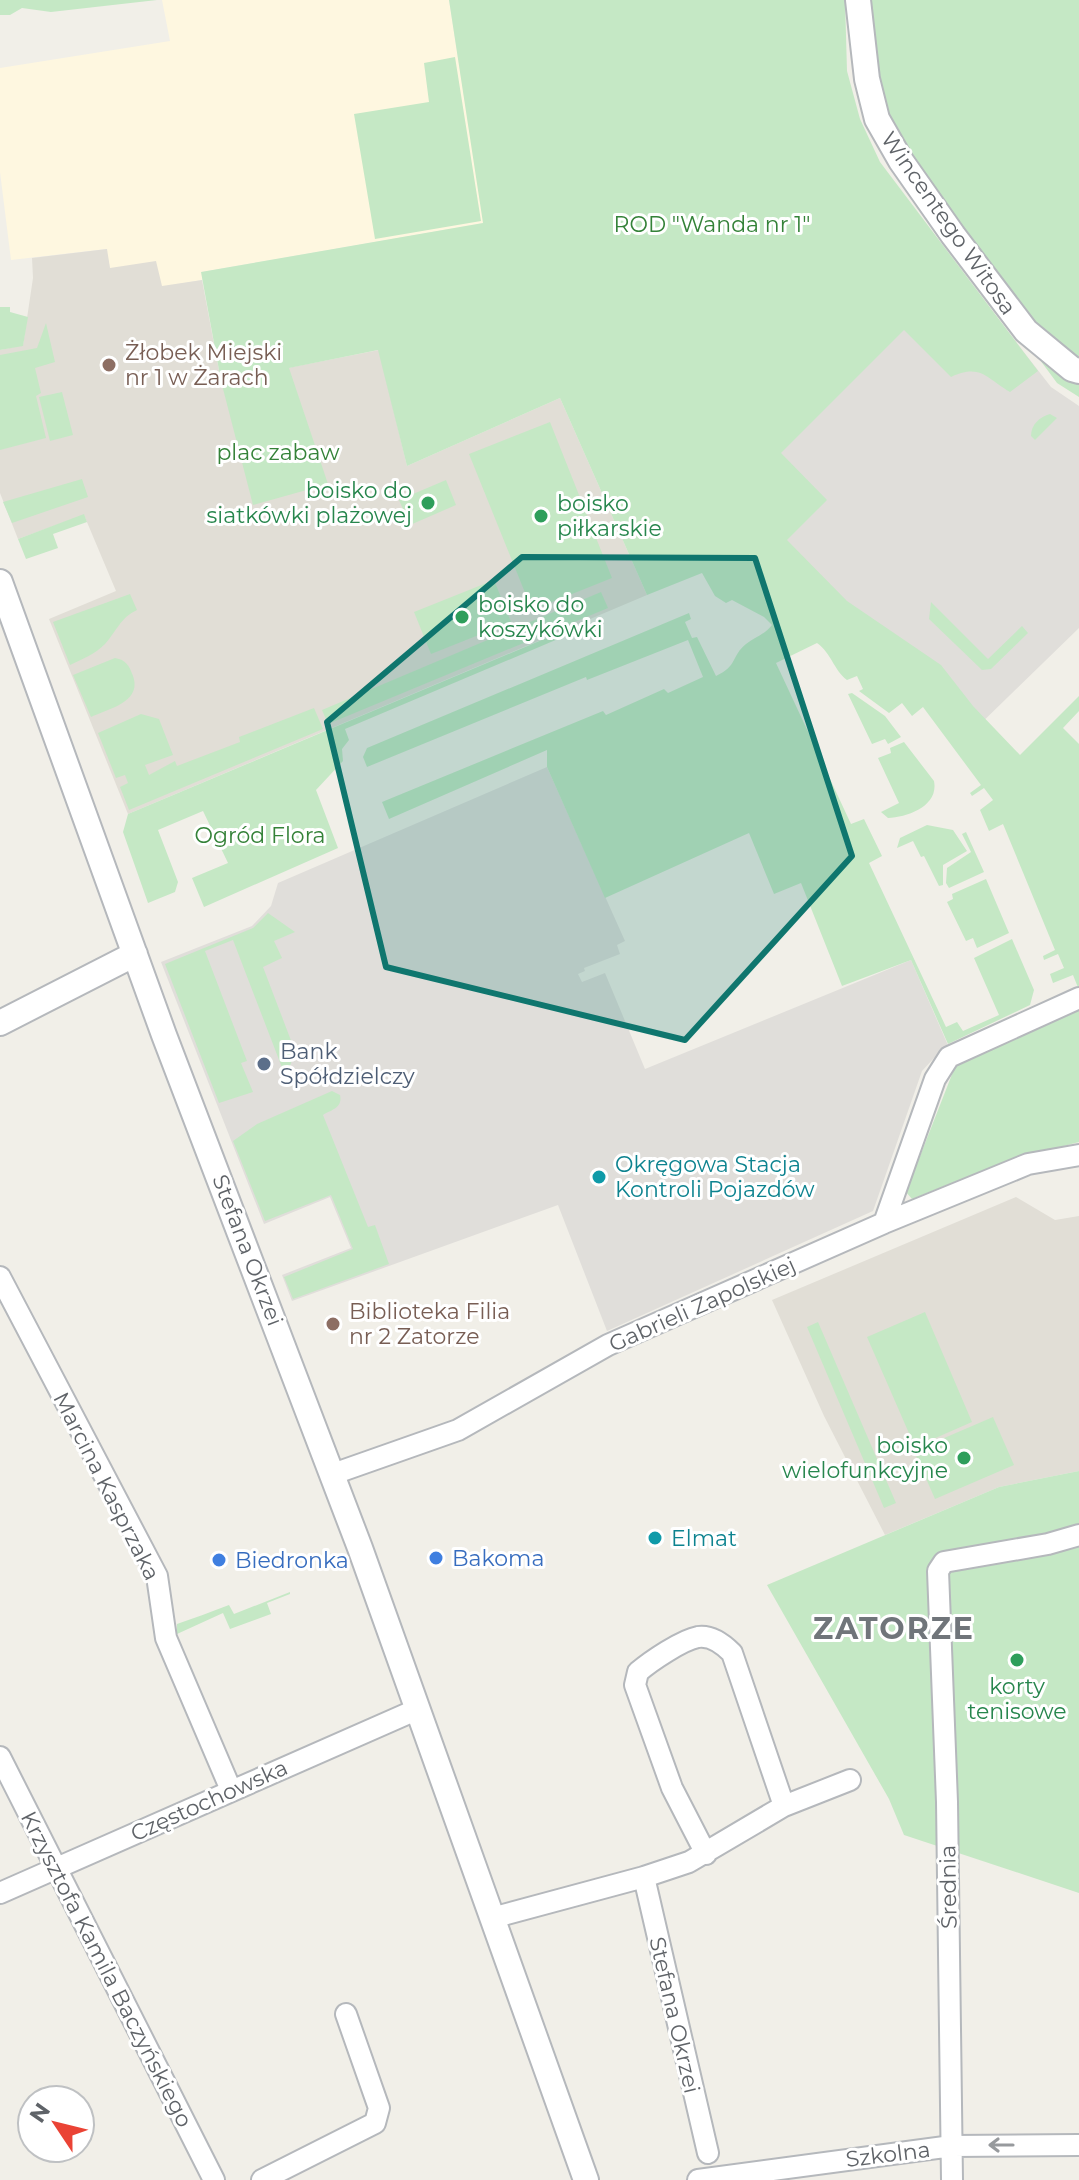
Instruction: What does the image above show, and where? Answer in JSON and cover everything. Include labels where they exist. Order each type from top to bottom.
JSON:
[{"type":"street","name":"Wincentego Witosa","points":[[858,0],[867,79],[877,119],[901,161],[1026,331],[1072,369],[1079,371]]},
{"type":"street","name":"Stefana Okrzei","points":[[0,582],[135,954],[333,1474],[586,2180]]},
{"type":"street","points":[[0,1023],[135,954]]},
{"type":"street","points":[[884,1223],[944,1061],[1079,998]]},
{"type":"street","name":"Gabrieli Zapolskiej","points":[[333,1474],[458,1430],[608,1345],[884,1223],[1028,1164],[1079,1155]]},
{"type":"street","name":"Marcina Kasprzaka","points":[[0,1277],[157,1576],[166,1638],[231,1790]]},
{"type":"street","name":"Średnia","points":[[952,2180],[947,1802],[938,1571],[944,1562],[1048,1544],[1079,1535]]},
{"type":"street","points":[[706,1854],[672,1788],[635,1685],[635,1676],[641,1669],[671,1650],[698,1637],[724,1645],[732,1653],[784,1806]]},
{"type":"street","name":"Częstochowska","points":[[0,1893],[418,1709]]},
{"type":"street","name":"Krzysztofa Kamila Baczyńskiego","points":[[0,1757],[214,2180]]},
{"type":"street","points":[[492,1918],[644,1877],[706,1854],[784,1806],[850,1780]]},
{"type":"street","name":"Stefana Okrzei","points":[[644,1877],[708,2153]]},
{"type":"street","points":[[262,2180],[375,2123],[379,2108],[346,2014]]},
{"type":"street","name":"Szkolna","points":[[698,2180],[952,2146],[1079,2145]]},
{"type":"highlighted area","points":[[522,557],[755,558],[852,856],[685,1040],[386,967],[327,722]]},
{"type":"shaded area","points":[[162,0],[449,0],[484,223],[202,272],[202,280],[161,287],[110,268],[106,249],[11,260],[0,172],[0,68],[170,41]]},
{"type":"shaded area","points":[[107,249],[110,268],[156,261],[162,286],[202,280],[221,381],[379,350],[407,466],[560,398],[647,595],[128,814],[49,619],[116,591],[84,515],[18,539],[0,493],[0,350],[23,345],[33,278],[32,258]]},
{"type":"shaded area","points":[[960,270],[1051,387],[1079,406],[1079,628],[969,735],[650,485]]},
{"type":"shaded area","points":[[547,767],[625,941],[617,945],[620,954],[584,968],[585,971],[578,974],[582,982],[605,973],[645,1069],[911,960],[950,1050],[934,1058],[922,1071],[873,1211],[607,1331],[558,1205],[292,1301],[282,1275],[351,1248],[330,1197],[264,1224],[161,962],[252,926],[271,906],[278,883]]},
{"type":"shaded area","points":[[1016,1197],[1055,1220],[1079,1216],[1079,1471],[999,1487],[885,1535],[824,1416],[772,1300]]},
{"type":"green space","points":[[0,0],[157,0],[51,12],[22,8],[10,15],[0,15]]},
{"type":"green space","points":[[449,0],[845,0],[847,71],[860,119],[880,162],[1038,371],[1010,392],[977,372],[951,377],[904,330],[781,453],[827,500],[787,540],[847,601],[941,665],[973,706],[1020,755],[1079,696],[1079,711],[1063,728],[1079,744],[1079,990],[1073,975],[1053,983],[1050,974],[1064,968],[1058,954],[1044,960],[1043,956],[1055,950],[1003,824],[989,831],[980,810],[993,800],[984,788],[972,796],[970,793],[981,785],[923,707],[912,716],[902,703],[889,713],[859,691],[863,689],[857,676],[847,680],[842,676],[817,643],[776,663],[851,824],[864,819],[882,856],[869,863],[946,1027],[957,1022],[963,1031],[999,1015],[974,958],[1012,939],[1034,990],[1030,1005],[948,1044],[911,960],[842,986],[801,883],[774,894],[749,833],[605,898],[547,767],[547,750],[389,819],[382,802],[603,711],[606,715],[664,689],[668,693],[703,677],[688,640],[587,680],[586,677],[367,767],[363,757],[367,748],[689,613],[691,619],[685,622],[692,638],[697,637],[716,676],[731,665],[746,644],[772,625],[764,617],[732,600],[726,603],[715,596],[702,573],[647,595],[560,398],[407,466],[378,350],[289,368],[328,484],[253,505],[221,381],[201,272],[483,223]]},
{"type":"green space","points":[[861,0],[1079,0],[1079,371],[1026,331],[880,124]]},
{"type":"green space","points":[[455,57],[481,221],[375,239],[354,114],[429,102],[424,63]]},
{"type":"green space","points":[[0,307],[10,307],[10,312],[28,317],[23,346],[0,350]]},
{"type":"green space","points":[[46,323],[55,362],[35,368],[41,393],[36,396],[46,438],[0,450],[0,355],[37,348]]},
{"type":"green space","points":[[1040,360],[1079,385],[1079,397],[1057,383]]},
{"type":"green space","points":[[62,392],[73,435],[50,441],[39,397]]},
{"type":"green space","points":[[1050,414],[1057,418],[1035,440],[1031,436],[1034,425]]},
{"type":"green space","name":"boisko piłkarskie","points":[[550,422],[612,578],[532,610],[469,454]]},
{"type":"green space","points":[[82,479],[88,497],[12,523],[3,502]]},
{"type":"green space","name":"boisko do siatkówki plażowej","points":[[446,480],[456,505],[410,525],[399,500]]},
{"type":"green space","points":[[84,514],[87,522],[53,534],[58,548],[26,559],[18,539]]},
{"type":"green space","name":"boisko do koszykówki","points":[[494,580],[511,622],[431,654],[414,612]]},
{"type":"green space","points":[[601,592],[608,608],[328,724],[322,710]]},
{"type":"green space","points":[[130,594],[137,610],[123,621],[101,648],[70,665],[53,622]]},
{"type":"green space","points":[[931,602],[988,659],[1022,626],[1028,633],[991,669],[982,670],[929,619]]},
{"type":"green space","name":"Ogród Flora","points":[[556,634],[558,639],[345,729],[349,740],[342,749],[343,761],[316,790],[338,848],[204,907],[192,878],[228,863],[203,811],[158,830],[178,882],[175,892],[148,903],[123,832],[128,814]]},
{"type":"green space","points":[[115,658],[130,669],[135,685],[133,692],[122,703],[91,717],[73,675]]},
{"type":"green space","points":[[852,693],[885,716],[901,737],[888,744],[885,739],[872,744],[848,694]]},
{"type":"green space","points":[[314,708],[323,729],[129,810],[120,787],[128,783],[125,775],[116,778],[98,733],[141,714],[159,719],[173,755],[145,765],[149,775],[175,761],[177,766],[240,742],[239,737]]},
{"type":"green space","points":[[904,742],[934,781],[934,790],[932,797],[920,808],[888,818],[881,812],[899,803],[878,758],[891,753],[890,748]]},
{"type":"green space","points":[[927,825],[953,830],[967,851],[943,865],[943,885],[939,886],[913,841],[897,848],[900,838]]},
{"type":"green space","points":[[966,832],[984,872],[949,888],[946,883],[947,868],[971,852],[962,834]]},
{"type":"green space","points":[[986,879],[1009,933],[977,948],[973,938],[966,941],[947,902],[953,899],[952,894]]},
{"type":"green space","points":[[268,913],[295,932],[274,941],[282,958],[263,967],[295,1051],[286,1078],[233,940],[205,951],[247,1061],[241,1063],[253,1092],[219,1103],[165,964],[253,928]]},
{"type":"green space","points":[[1079,1007],[1079,1142],[1006,1161],[912,1199],[906,1192],[958,1059]]},
{"type":"green space","points":[[332,1091],[340,1095],[340,1103],[323,1115],[368,1227],[375,1225],[389,1264],[293,1299],[284,1277],[353,1249],[331,1195],[265,1221],[233,1141],[257,1124]]},
{"type":"green space","points":[[925,1312],[972,1422],[915,1447],[867,1337]]},
{"type":"green space","points":[[818,1322],[896,1503],[884,1508],[807,1327]]},
{"type":"green space","name":"boisko wielofunkcyjne","points":[[993,1417],[1014,1465],[935,1499],[914,1451]]},
{"type":"green space","points":[[1079,1471],[1079,1893],[904,1835],[889,1799],[767,1585],[999,1487]]},
{"type":"green space","points":[[290,1592],[267,1603],[271,1614],[230,1629],[223,1613],[177,1634],[177,1624],[229,1605],[234,1614]]},
{"type":"place","name":"Żłobek Miejski nr 1 w Żarach","points":[[109,365]]},
{"type":"place","name":"boisko do siatkówki plażowej","points":[[428,503]]},
{"type":"place","name":"boisko piłkarskie","points":[[541,516]]},
{"type":"place","name":"boisko do koszykówki","points":[[462,617]]},
{"type":"place","name":"Bank Spółdzielczy","points":[[264,1064]]},
{"type":"place","name":"Okręgowa Stacja Kontroli Pojazdów","points":[[599,1177]]},
{"type":"place","name":"Biblioteka Filia nr 2 Zatorze","points":[[333,1324]]},
{"type":"place","name":"boisko wielofunkcyjne","points":[[964,1458]]},
{"type":"place","name":"Elmat","points":[[655,1538]]},
{"type":"place","name":"Bakoma","points":[[436,1558]]},
{"type":"place","name":"Biedronka","points":[[219,1560]]},
{"type":"place","name":"korty tenisowe","points":[[1017,1660]]},
{"type":"district","name":"ZATORZE","points":[[894,1629]]},
{"type":"park label","name":"ROD \"Wanda nr 1\"","points":[[712,224]]},
{"type":"park label","name":"plac zabaw","points":[[278,452]]}]
